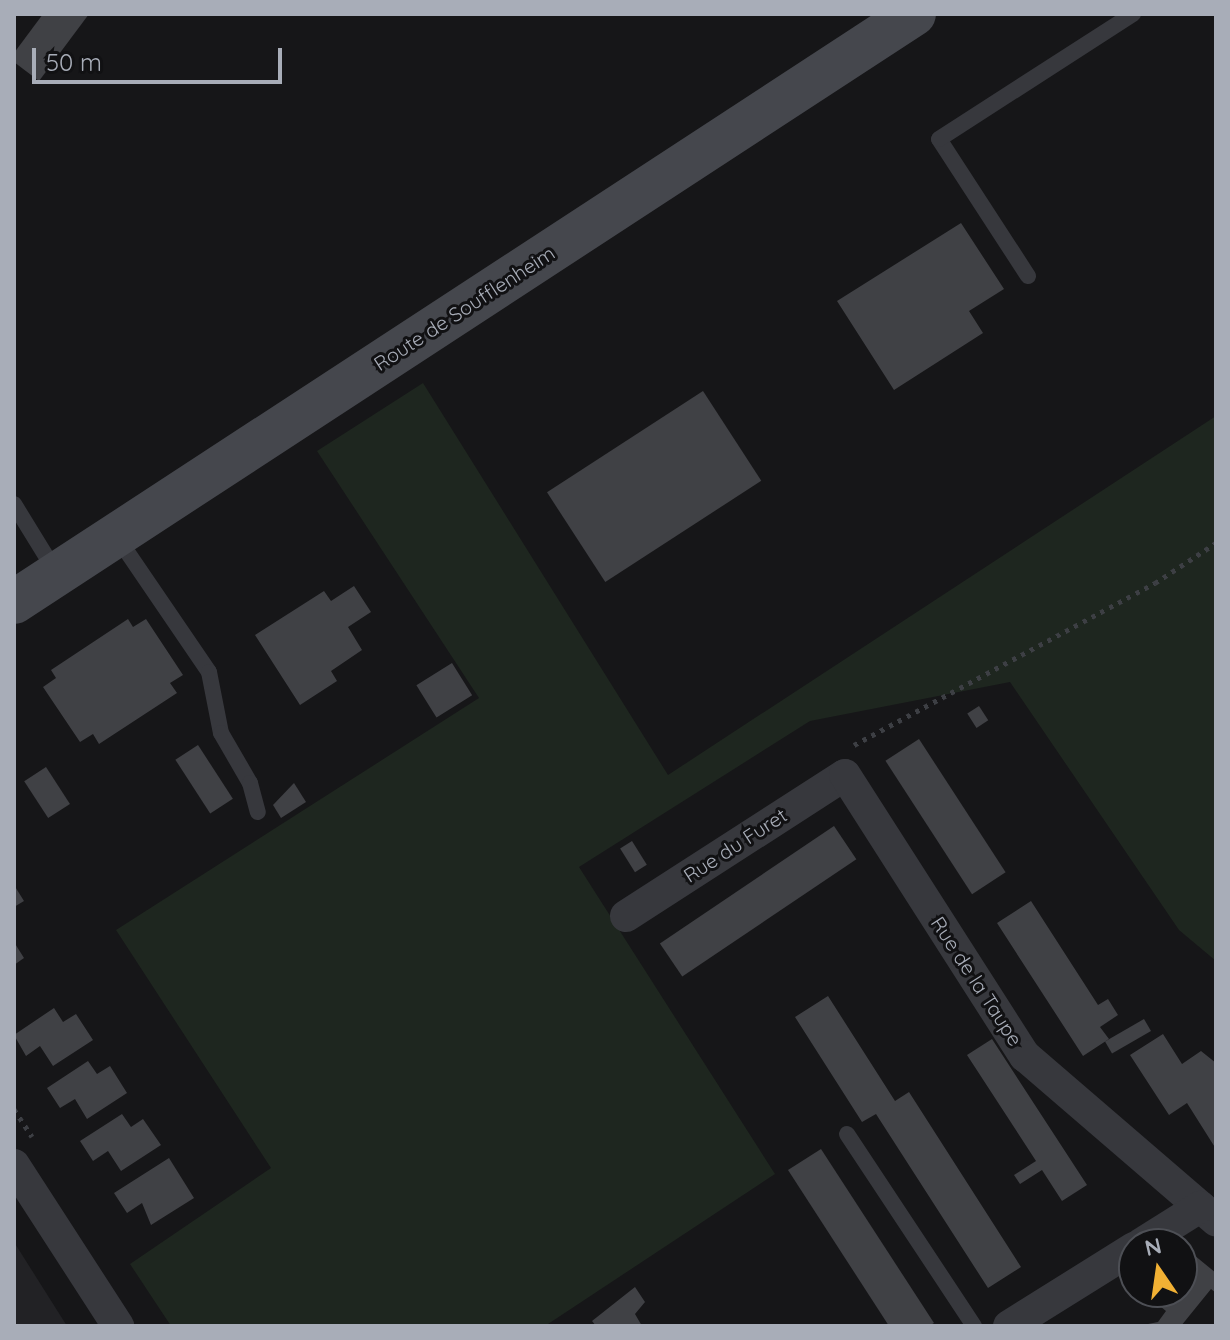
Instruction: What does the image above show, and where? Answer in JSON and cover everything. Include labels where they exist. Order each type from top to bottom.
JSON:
[{"type":"main road","name":"Route de Soufflenheim","points":[[14,602],[914,14]]},
{"type":"street","name":"Rue du Furet","points":[[626,916],[845,775]]},
{"type":"street","name":"Rue de la Taupe","points":[[845,775],[1025,1056],[1208,1213]]},
{"type":"street","points":[[14,1165],[118,1326]]},
{"type":"street","points":[[1176,1228],[1208,1213]]},
{"type":"street","points":[[1009,1326],[1118,1258]]},
{"type":"lane","points":[[1028,276],[939,139],[1133,14]]},
{"type":"lane","points":[[14,504],[57,574]]},
{"type":"lane","points":[[116,535],[209,672],[221,733],[250,783],[258,812]]},
{"type":"lane","points":[[847,1134],[974,1326]]},
{"type":"path","points":[[845,775],[854,746],[1155,583],[1216,543]]},
{"type":"shaded area","points":[[423,383],[668,775],[1216,416],[1216,961],[1179,930],[1010,682],[810,721],[579,867],[775,1174],[545,1326],[171,1326],[130,1264],[271,1168],[116,930],[479,698],[317,451]]},
{"type":"shaded area","points":[[14,1242],[67,1326],[14,1326]]},
{"type":"building","points":[[43,14],[89,14],[39,81],[14,62],[14,53]]},
{"type":"building","points":[[961,223],[1004,289],[969,311],[983,333],[894,390],[837,301]]},
{"type":"building","points":[[703,391],[761,481],[605,582],[547,492]]},
{"type":"building","points":[[354,586],[371,612],[348,627],[362,650],[331,671],[337,681],[300,705],[255,635],[324,591],[331,601]]},
{"type":"building","points":[[128,619],[133,627],[146,619],[183,675],[170,683],[177,693],[99,744],[93,734],[80,742],[43,687],[56,678],[51,670]]},
{"type":"building","points":[[452,663],[472,695],[437,717],[416,685]]},
{"type":"building","points":[[979,706],[988,720],[977,728],[967,714]]},
{"type":"building","points":[[919,739],[1006,872],[972,894],[885,761]]},
{"type":"building","points":[[198,745],[233,799],[210,813],[175,760]]},
{"type":"building","points":[[46,767],[70,804],[48,818],[24,781]]},
{"type":"building","points":[[294,783],[306,802],[281,818],[273,805]]},
{"type":"building","points":[[834,826],[856,859],[682,977],[660,943]]},
{"type":"building","points":[[632,841],[647,865],[635,872],[620,848]]},
{"type":"building","points":[[14,885],[24,901],[14,907]]},
{"type":"building","points":[[1031,901],[1098,1005],[1108,999],[1118,1015],[1100,1027],[1109,1039],[1083,1056],[997,923]]},
{"type":"building","points":[[14,942],[24,958],[14,965]]},
{"type":"building","points":[[828,996],[895,1101],[909,1092],[1021,1267],[988,1288],[876,1114],[862,1122],[795,1017]]},
{"type":"building","points":[[54,1008],[63,1022],[76,1014],[93,1040],[53,1066],[40,1046],[26,1056],[14,1035]]},
{"type":"building","points":[[1144,1019],[1151,1031],[1112,1054],[1105,1042]]},
{"type":"building","points":[[1163,1034],[1182,1064],[1201,1051],[1216,1063],[1216,1149],[1187,1103],[1169,1115],[1130,1055]]},
{"type":"building","points":[[992,1039],[1087,1185],[1062,1201],[1042,1170],[1020,1184],[1014,1175],[1036,1161],[967,1055]]},
{"type":"building","points":[[88,1061],[97,1074],[110,1066],[127,1093],[87,1119],[75,1099],[60,1108],[47,1088]]},
{"type":"building","points":[[122,1114],[131,1127],[143,1119],[161,1145],[121,1171],[108,1151],[93,1161],[80,1141]]},
{"type":"building","points":[[821,1149],[934,1323],[929,1326],[889,1326],[788,1170]]},
{"type":"building","points":[[169,1158],[194,1198],[151,1225],[142,1203],[127,1213],[114,1193]]},
{"type":"building","points":[[1198,1258],[1216,1273],[1216,1293],[1211,1289],[1198,1305]]},
{"type":"building","points":[[635,1287],[645,1302],[635,1314],[642,1326],[596,1326],[592,1321]]},
{"type":"building","points":[[1162,1308],[1196,1308],[1181,1326],[1138,1326],[1158,1322],[1166,1311]]}]
